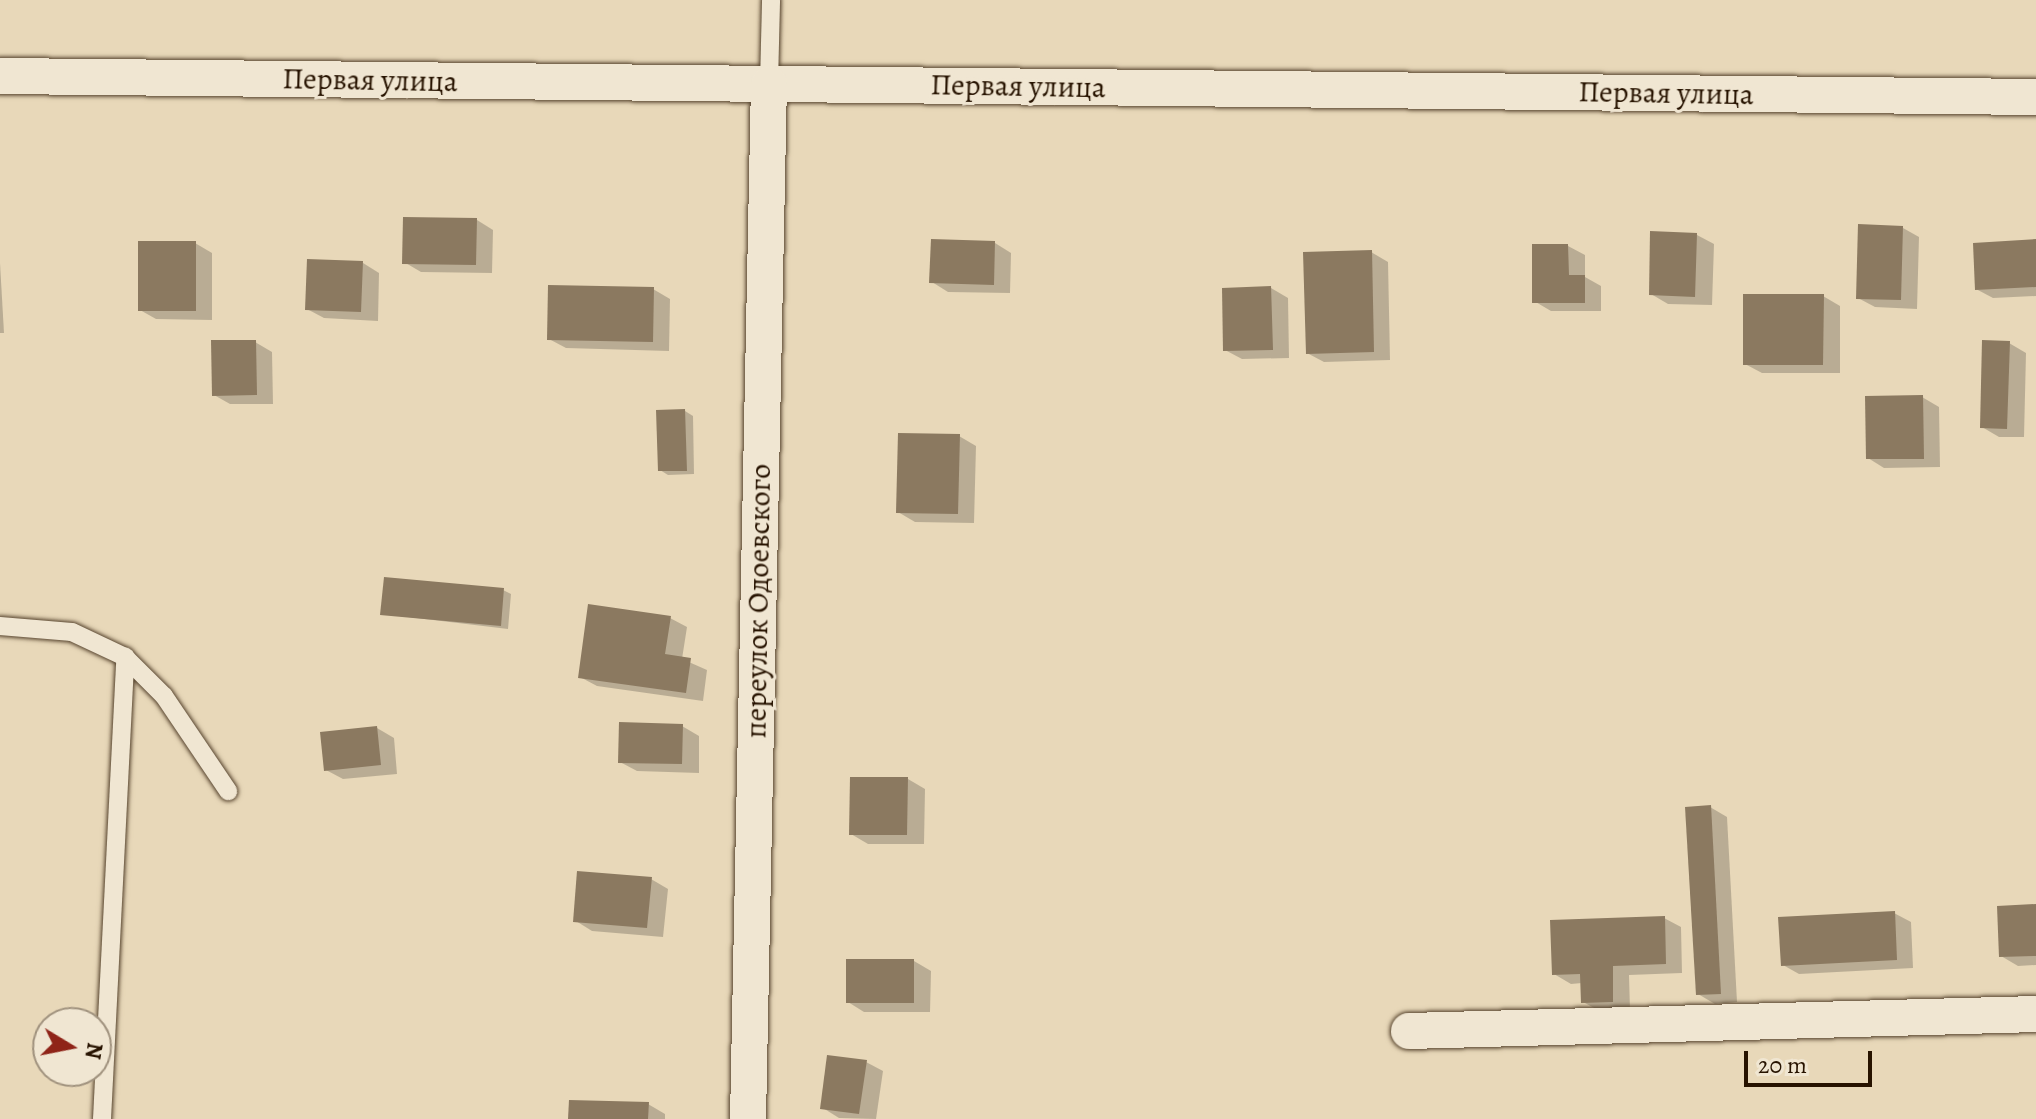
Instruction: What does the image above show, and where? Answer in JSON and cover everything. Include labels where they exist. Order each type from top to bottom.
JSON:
[{"type":"street","name":"Первая улица","points":[[0,76],[2036,97]]},
{"type":"street","name":"переулок Одоевского","points":[[748,1119],[769,84]]},
{"type":"street","points":[[1409,1031],[2036,1014]]},
{"type":"lane","points":[[769,84],[771,0]]},
{"type":"lane","points":[[0,626],[72,632],[125,657],[164,696],[228,791]]},
{"type":"lane","points":[[102,1119],[125,657]]},
{"type":"building","points":[[403,217],[477,218],[476,265],[402,264]]},
{"type":"building","points":[[1858,224],[1903,226],[1901,300],[1856,299]]},
{"type":"building","points":[[1650,231],[1697,233],[1695,297],[1649,295]]},
{"type":"building","points":[[931,239],[995,241],[994,285],[929,283]]},
{"type":"building","points":[[2036,239],[2036,287],[1975,290],[1973,243]]},
{"type":"building","points":[[138,241],[196,241],[196,311],[138,311]]},
{"type":"building","points":[[1532,244],[1568,244],[1569,275],[1585,275],[1585,303],[1532,303]]},
{"type":"building","points":[[1372,250],[1374,352],[1306,354],[1303,252]]},
{"type":"building","points":[[307,259],[363,261],[361,312],[305,310]]},
{"type":"building","points":[[548,285],[654,287],[653,342],[547,340]]},
{"type":"building","points":[[1271,286],[1273,350],[1223,351],[1222,288]]},
{"type":"building","points":[[1743,294],[1824,294],[1823,365],[1743,365]]},
{"type":"building","points":[[211,340],[256,340],[257,395],[212,396]]},
{"type":"building","points":[[1982,340],[2010,341],[2007,429],[1980,428]]},
{"type":"building","points":[[1923,395],[1924,459],[1866,459],[1865,396]]},
{"type":"building","points":[[685,409],[687,471],[658,471],[656,410]]},
{"type":"building","points":[[898,433],[960,434],[958,514],[896,513]]},
{"type":"building","points":[[384,577],[504,588],[501,626],[380,615]]},
{"type":"building","points":[[588,604],[671,616],[665,654],[691,658],[686,693],[578,678]]},
{"type":"building","points":[[619,722],[683,724],[682,764],[618,763]]},
{"type":"building","points":[[377,726],[381,765],[324,771],[320,732]]},
{"type":"building","points":[[850,777],[908,777],[907,835],[849,835]]},
{"type":"building","points":[[1711,805],[1721,994],[1696,995],[1685,807]]},
{"type":"building","points":[[577,871],[652,877],[647,928],[573,922]]},
{"type":"building","points":[[2036,904],[2036,956],[1999,957],[1997,906]]},
{"type":"building","points":[[1895,911],[1897,960],[1781,966],[1778,917]]},
{"type":"building","points":[[1665,916],[1666,964],[1613,966],[1613,1002],[1581,1003],[1580,974],[1552,975],[1550,920]]},
{"type":"building","points":[[846,959],[914,959],[914,1003],[846,1003]]},
{"type":"building","points":[[827,1055],[867,1060],[859,1114],[820,1109]]},
{"type":"building","points":[[569,1100],[649,1102],[648,1119],[568,1119]]}]
